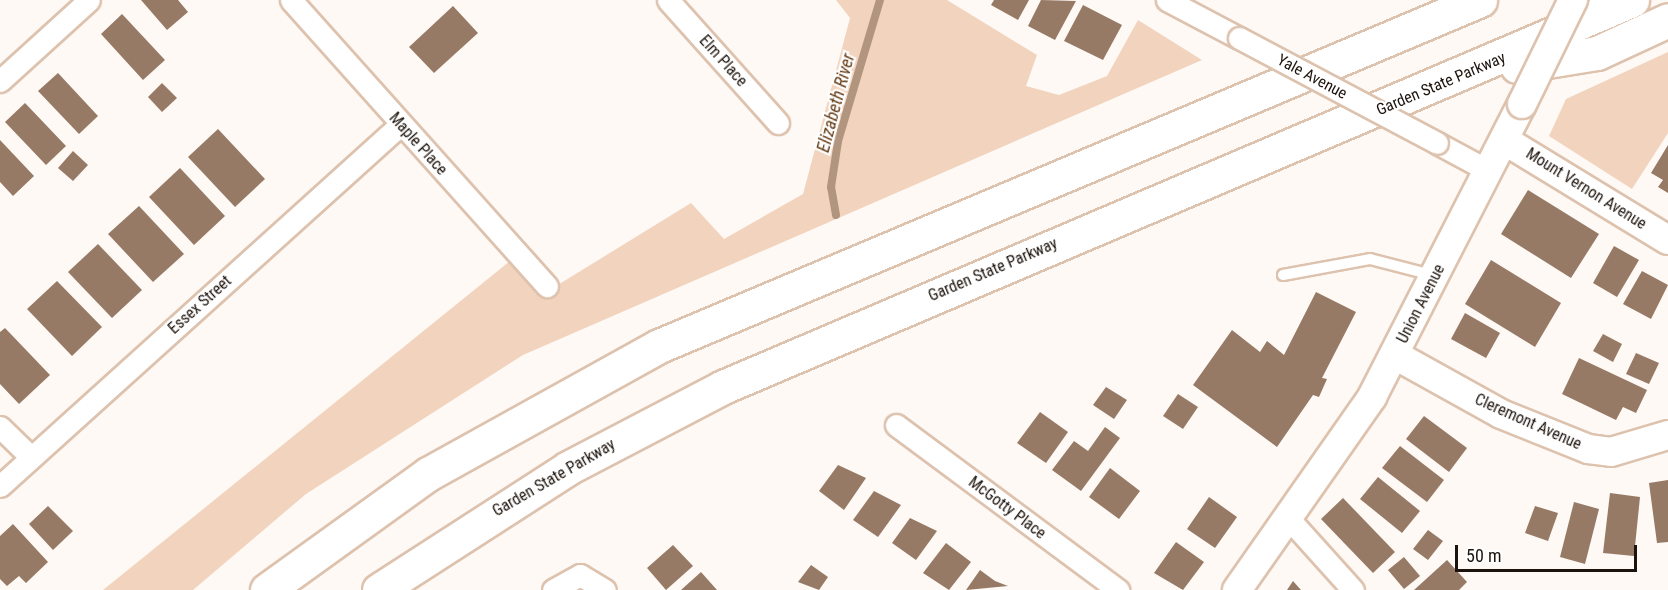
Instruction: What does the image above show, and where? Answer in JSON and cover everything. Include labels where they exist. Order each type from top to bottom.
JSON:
[{"type":"highway","points":[[267,590],[438,468],[659,346],[1479,0]]},
{"type":"highway","name":"Garden State Parkway","points":[[379,590],[568,468],[723,387],[1465,74],[1632,0]]},
{"type":"highway","points":[[1465,74],[1597,53],[1668,20]]},
{"type":"main road","name":"Union Avenue","points":[[1237,590],[1290,520],[1395,355],[1573,0]]},
{"type":"main road","name":"Mount Vernon Avenue","points":[[1504,140],[1668,240]]},
{"type":"main road","name":"Cleremont Avenue","points":[[1395,355],[1502,414],[1588,449],[1611,452],[1668,435]]},
{"type":"street","points":[[0,81],[89,0]]},
{"type":"street","name":"Maple Place","points":[[291,0],[547,286]]},
{"type":"street","name":"Elm Place","points":[[668,0],[778,123]]},
{"type":"street","name":"Yale Avenue","points":[[1167,0],[1489,171]]},
{"type":"street","name":"Essex Street","points":[[0,486],[400,124]]},
{"type":"street","name":"McGotty Place","points":[[896,425],[1118,590]]},
{"type":"street","points":[[0,427],[31,458]]},
{"type":"street","points":[[1290,520],[1353,590]]},
{"type":"street","points":[[553,590],[580,575],[605,590]]},
{"type":"lane","points":[[1282,275],[1370,258],[1396,261],[1435,276]]},
{"type":"shaded area","points":[[836,0],[947,0],[1037,55],[1026,86],[1059,95],[1107,76],[1138,20],[1202,60],[523,355],[306,494],[193,590],[103,590],[520,253],[548,291],[691,203],[724,239],[803,194],[850,18]]},
{"type":"shaded area","points":[[1668,52],[1668,133],[1632,189],[1549,136],[1566,99]]},
{"type":"building","points":[[141,0],[178,0],[188,12],[167,30]]},
{"type":"building","points":[[994,0],[1029,0],[1018,20],[991,5]]},
{"type":"building","points":[[1041,0],[1076,1],[1055,40],[1028,26]]},
{"type":"building","points":[[1083,5],[1122,25],[1103,60],[1064,41]]},
{"type":"building","points":[[453,6],[478,33],[434,73],[409,47]]},
{"type":"building","points":[[122,14],[165,60],[143,80],[101,34]]},
{"type":"building","points":[[58,73],[98,116],[79,134],[38,91]]},
{"type":"building","points":[[162,83],[177,98],[162,112],[148,97]]},
{"type":"building","points":[[25,103],[66,146],[46,165],[5,122]]},
{"type":"building","points":[[218,129],[265,179],[235,207],[188,157]]},
{"type":"building","points":[[0,140],[34,176],[13,196],[0,182]]},
{"type":"building","points":[[1668,145],[1668,193],[1658,187],[1663,180],[1651,173]]},
{"type":"building","points":[[73,151],[88,165],[73,181],[58,168]]},
{"type":"building","points":[[180,168],[225,216],[194,245],[149,197]]},
{"type":"building","points":[[1528,190],[1599,234],[1571,278],[1501,234]]},
{"type":"building","points":[[139,206],[184,254],[153,282],[108,234]]},
{"type":"building","points":[[98,244],[142,290],[112,318],[68,272]]},
{"type":"building","points":[[1614,246],[1639,260],[1617,297],[1593,283]]},
{"type":"building","points":[[1491,260],[1561,303],[1535,347],[1465,304]]},
{"type":"building","points":[[1642,271],[1668,285],[1651,319],[1623,304]]},
{"type":"building","points":[[57,281],[102,327],[72,356],[27,309]]},
{"type":"building","points":[[1316,292],[1356,312],[1322,378],[1327,379],[1319,397],[1313,395],[1277,447],[1193,385],[1232,330],[1260,352],[1267,341],[1284,355]]},
{"type":"building","points":[[1465,313],[1500,333],[1486,358],[1451,339]]},
{"type":"building","points":[[5,328],[50,375],[19,404],[0,384],[0,332]]},
{"type":"building","points":[[1603,334],[1622,344],[1613,362],[1593,351]]},
{"type":"building","points":[[1636,353],[1659,363],[1649,384],[1626,374]]},
{"type":"building","points":[[1579,358],[1647,390],[1636,413],[1623,407],[1616,420],[1562,394]]},
{"type":"building","points":[[1106,387],[1127,400],[1114,419],[1093,405]]},
{"type":"building","points":[[1178,394],[1198,407],[1183,429],[1163,416]]},
{"type":"building","points":[[1040,412],[1068,432],[1046,463],[1017,443]]},
{"type":"building","points":[[1424,416],[1467,448],[1449,472],[1406,439]]},
{"type":"building","points":[[1105,427],[1120,438],[1081,491],[1052,470],[1074,441],[1088,451]]},
{"type":"building","points":[[1400,446],[1444,480],[1427,502],[1382,468]]},
{"type":"building","points":[[838,465],[866,478],[844,510],[819,491]]},
{"type":"building","points":[[1110,468],[1140,491],[1119,519],[1089,497]]},
{"type":"building","points":[[1378,477],[1420,511],[1402,533],[1360,499]]},
{"type":"building","points":[[1668,480],[1668,542],[1657,543],[1649,483]]},
{"type":"building","points":[[874,491],[901,505],[878,537],[853,520]]},
{"type":"building","points":[[1610,493],[1640,497],[1634,556],[1603,553]]},
{"type":"building","points":[[1209,497],[1237,517],[1215,548],[1187,529]]},
{"type":"building","points":[[1343,498],[1395,552],[1373,573],[1321,519]]},
{"type":"building","points":[[1574,502],[1599,509],[1585,564],[1560,557]]},
{"type":"building","points":[[48,506],[73,531],[53,550],[29,524]]},
{"type":"building","points":[[1535,506],[1558,513],[1548,541],[1525,533]]},
{"type":"building","points":[[910,518],[937,531],[916,560],[892,543]]},
{"type":"building","points":[[13,524],[48,562],[26,583],[19,576],[7,586],[0,579],[0,536]]},
{"type":"building","points":[[1428,530],[1443,541],[1428,560],[1413,549]]},
{"type":"building","points":[[1176,542],[1204,562],[1183,590],[1154,573]]},
{"type":"building","points":[[946,543],[971,562],[949,590],[923,573]]},
{"type":"building","points":[[673,545],[693,566],[666,590],[647,568]]},
{"type":"building","points":[[1404,557],[1420,576],[1404,589],[1388,570]]},
{"type":"building","points":[[1447,560],[1467,582],[1459,590],[1414,590]]},
{"type":"building","points":[[811,565],[828,577],[819,590],[798,582]]},
{"type":"building","points":[[980,570],[995,581],[1008,586],[966,590]]},
{"type":"building","points":[[701,572],[717,590],[681,590]]},
{"type":"building","points":[[1293,581],[1301,590],[1287,590]]},
{"type":"waterway","name":"Elizabeth River","points":[[836,215],[831,187],[838,141],[880,0]]}]
